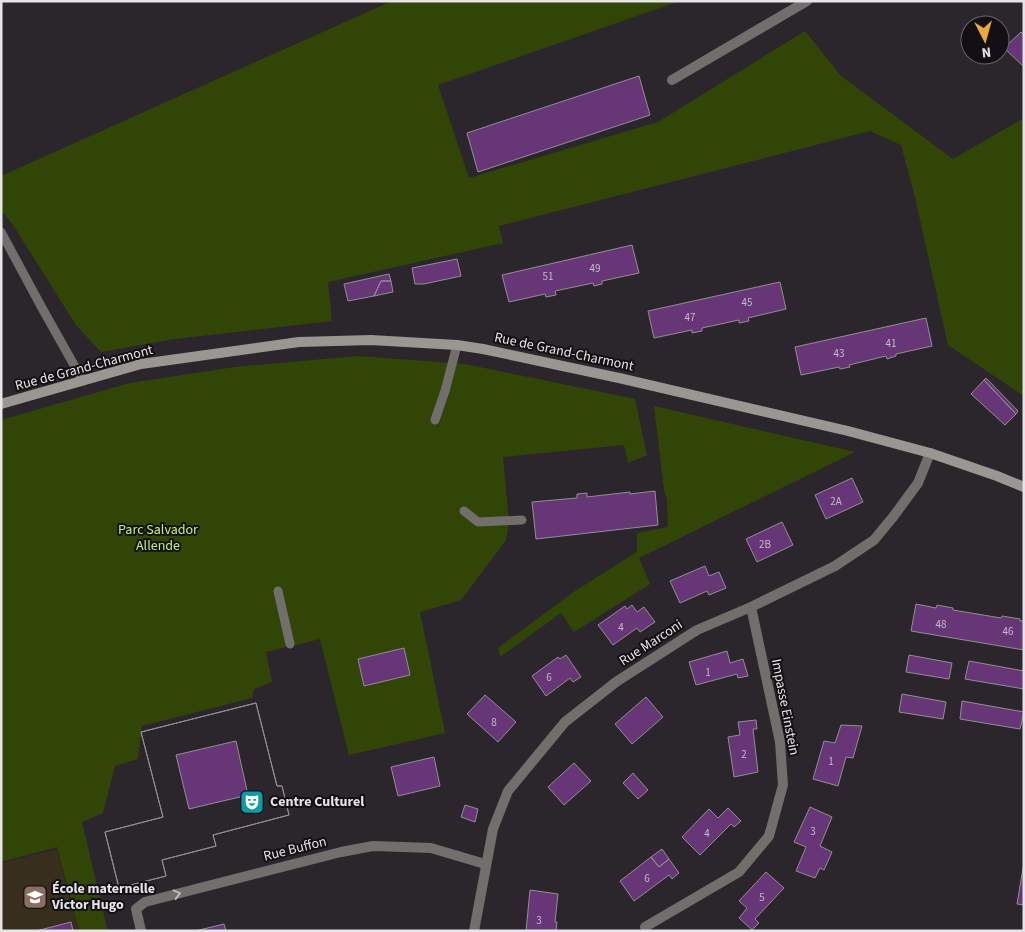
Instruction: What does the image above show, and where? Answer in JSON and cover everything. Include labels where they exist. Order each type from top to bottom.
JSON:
[{"type":"street","points":[[672,80],[807,1]]},
{"type":"street","name":"Rue de Grand-Charmont","points":[[1,404],[141,364],[299,342],[372,340],[457,345],[493,351],[848,431],[930,453],[1024,487]]},
{"type":"street","name":"Rue Marconi","points":[[474,931],[492,828],[508,791],[565,722],[616,682],[696,630],[751,607],[835,566],[874,540],[918,483],[930,453]]},
{"type":"street","name":"Impasse Einstein","points":[[645,927],[739,872],[768,836],[783,785],[780,742],[751,607]]},
{"type":"street","name":"Rue Buffon","points":[[141,931],[136,909],[145,902],[340,852],[373,846],[431,848],[486,864]]},
{"type":"lane","points":[[1,232],[83,381]]},
{"type":"lane","points":[[435,420],[457,345]]},
{"type":"lane","points":[[464,511],[478,522],[522,520]]},
{"type":"lane","points":[[278,591],[290,644]]},
{"type":"shaded area","name":"École maternelle Victor Hugo","points":[[57,849],[78,931],[1,931],[1,863]]},
{"type":"green space","points":[[392,1],[680,1],[438,85],[469,178],[658,122],[805,31],[841,76],[953,159],[1024,118],[1024,396],[948,345],[914,193],[901,145],[870,131],[499,226],[503,243],[328,282],[332,321],[175,339],[101,352],[76,325],[13,225],[1,210],[1,176]]},
{"type":"green space","name":"Parc Salvador Allende","points":[[358,356],[465,364],[635,399],[647,455],[628,463],[624,445],[503,457],[509,521],[506,540],[461,600],[420,612],[445,733],[349,755],[320,639],[266,652],[272,682],[254,689],[252,698],[142,726],[138,759],[115,766],[103,813],[82,822],[107,928],[112,931],[79,931],[57,847],[1,862],[1,420],[130,383],[235,367]]},
{"type":"green space","points":[[654,406],[855,452],[639,558],[650,584],[574,632],[561,613],[500,657],[498,648],[575,591],[637,552],[637,533],[668,527],[667,499],[664,490]]},
{"type":"building","points":[[1021,32],[1024,35],[1024,67],[1010,54],[1010,42]]},
{"type":"building","points":[[639,76],[650,115],[478,172],[467,133]]},
{"type":"building","points":[[632,245],[639,273],[602,281],[602,284],[594,286],[593,283],[555,291],[556,295],[546,297],[545,294],[509,302],[502,275]]},
{"type":"building","points":[[457,259],[461,276],[424,284],[415,284],[412,268]]},
{"type":"building","points":[[389,274],[391,281],[381,281],[374,296],[348,301],[344,284]]},
{"type":"building","points":[[381,281],[391,281],[393,292],[374,296]]},
{"type":"building","points":[[780,282],[786,309],[748,318],[749,321],[739,323],[739,320],[702,328],[702,331],[692,333],[692,330],[654,338],[648,311]]},
{"type":"building","points":[[926,318],[932,346],[896,354],[896,356],[887,359],[886,356],[849,365],[850,367],[840,369],[839,367],[801,375],[795,347]]},
{"type":"building","points":[[986,378],[1018,411],[1016,414],[984,380]]},
{"type":"building","points":[[984,380],[1016,414],[1005,425],[971,394]]},
{"type":"building","points":[[852,478],[863,502],[826,519],[815,495]]},
{"type":"building","points":[[655,491],[658,525],[536,539],[532,502],[577,498],[577,494],[587,493],[587,497]]},
{"type":"building","points":[[782,522],[793,545],[757,562],[746,539]]},
{"type":"building","points":[[705,566],[709,576],[719,572],[726,588],[709,595],[707,591],[680,603],[670,581]]},
{"type":"building","points":[[916,604],[936,608],[937,605],[953,608],[953,610],[1001,618],[1002,616],[1020,619],[1020,621],[1024,621],[1024,650],[911,631]]},
{"type":"building","points":[[632,605],[637,612],[644,607],[655,622],[640,632],[637,628],[613,645],[598,625],[625,606],[627,609]]},
{"type":"building","points":[[404,648],[410,675],[364,686],[358,659]]},
{"type":"building","points":[[727,651],[730,663],[743,659],[748,676],[738,678],[737,674],[696,685],[689,662]]},
{"type":"building","points":[[566,655],[581,677],[573,682],[570,678],[546,696],[532,676],[558,657],[560,659]]},
{"type":"building","points":[[909,655],[952,663],[949,679],[906,672]]},
{"type":"building","points":[[969,661],[1024,671],[1024,689],[965,679]]},
{"type":"building","points":[[902,694],[946,702],[943,719],[899,712]]},
{"type":"building","points":[[485,695],[516,722],[498,742],[467,714]]},
{"type":"building","points":[[646,697],[663,717],[632,744],[615,724]]},
{"type":"building","points":[[962,701],[1024,712],[1020,729],[960,719]]},
{"type":"building","name":"Centre Culturel","points":[[256,703],[277,786],[282,786],[289,815],[213,835],[216,846],[162,860],[166,876],[119,888],[105,832],[163,817],[141,732]],"holes":[[[236,741],[248,795],[189,809],[176,755]]]},
{"type":"building","name":"Centre Culturel","points":[[256,703],[277,786],[282,786],[289,815],[213,835],[216,846],[162,860],[166,876],[119,888],[105,832],[163,817],[141,732]]},
{"type":"building","points":[[756,720],[757,729],[753,729],[758,772],[734,777],[728,737],[740,735],[738,722]]},
{"type":"building","points":[[841,725],[862,726],[853,758],[846,757],[838,786],[813,779],[824,741],[835,743]]},
{"type":"building","points":[[434,757],[440,786],[398,796],[391,767]]},
{"type":"building","points":[[574,763],[591,781],[564,805],[548,787]]},
{"type":"building","points":[[633,773],[648,790],[638,799],[623,783]]},
{"type":"building","points":[[465,805],[478,809],[475,822],[461,817]]},
{"type":"building","points":[[810,807],[832,817],[820,846],[832,852],[824,870],[820,868],[815,878],[796,871],[806,847],[794,842]]},
{"type":"building","points":[[728,808],[741,821],[734,827],[731,824],[700,855],[682,837],[709,809],[718,818]]},
{"type":"building","points":[[662,849],[669,859],[659,867],[651,857]]},
{"type":"building","points":[[651,857],[659,867],[669,859],[679,873],[672,879],[669,875],[634,901],[620,881]]},
{"type":"building","points":[[1024,862],[1024,905],[1017,904]]},
{"type":"building","points":[[766,872],[784,888],[755,919],[759,923],[752,930],[739,918],[747,908],[739,901]]},
{"type":"building","points":[[530,890],[558,894],[556,931],[526,931]]},
{"type":"building","points":[[71,922],[73,931],[36,931]]},
{"type":"building","points":[[224,924],[226,931],[195,931]]},
{"type":"place","name":"Centre Culturel","points":[[252,802]]},
{"type":"place","name":"École maternelle Victor Hugo","points":[[35,897]]}]
